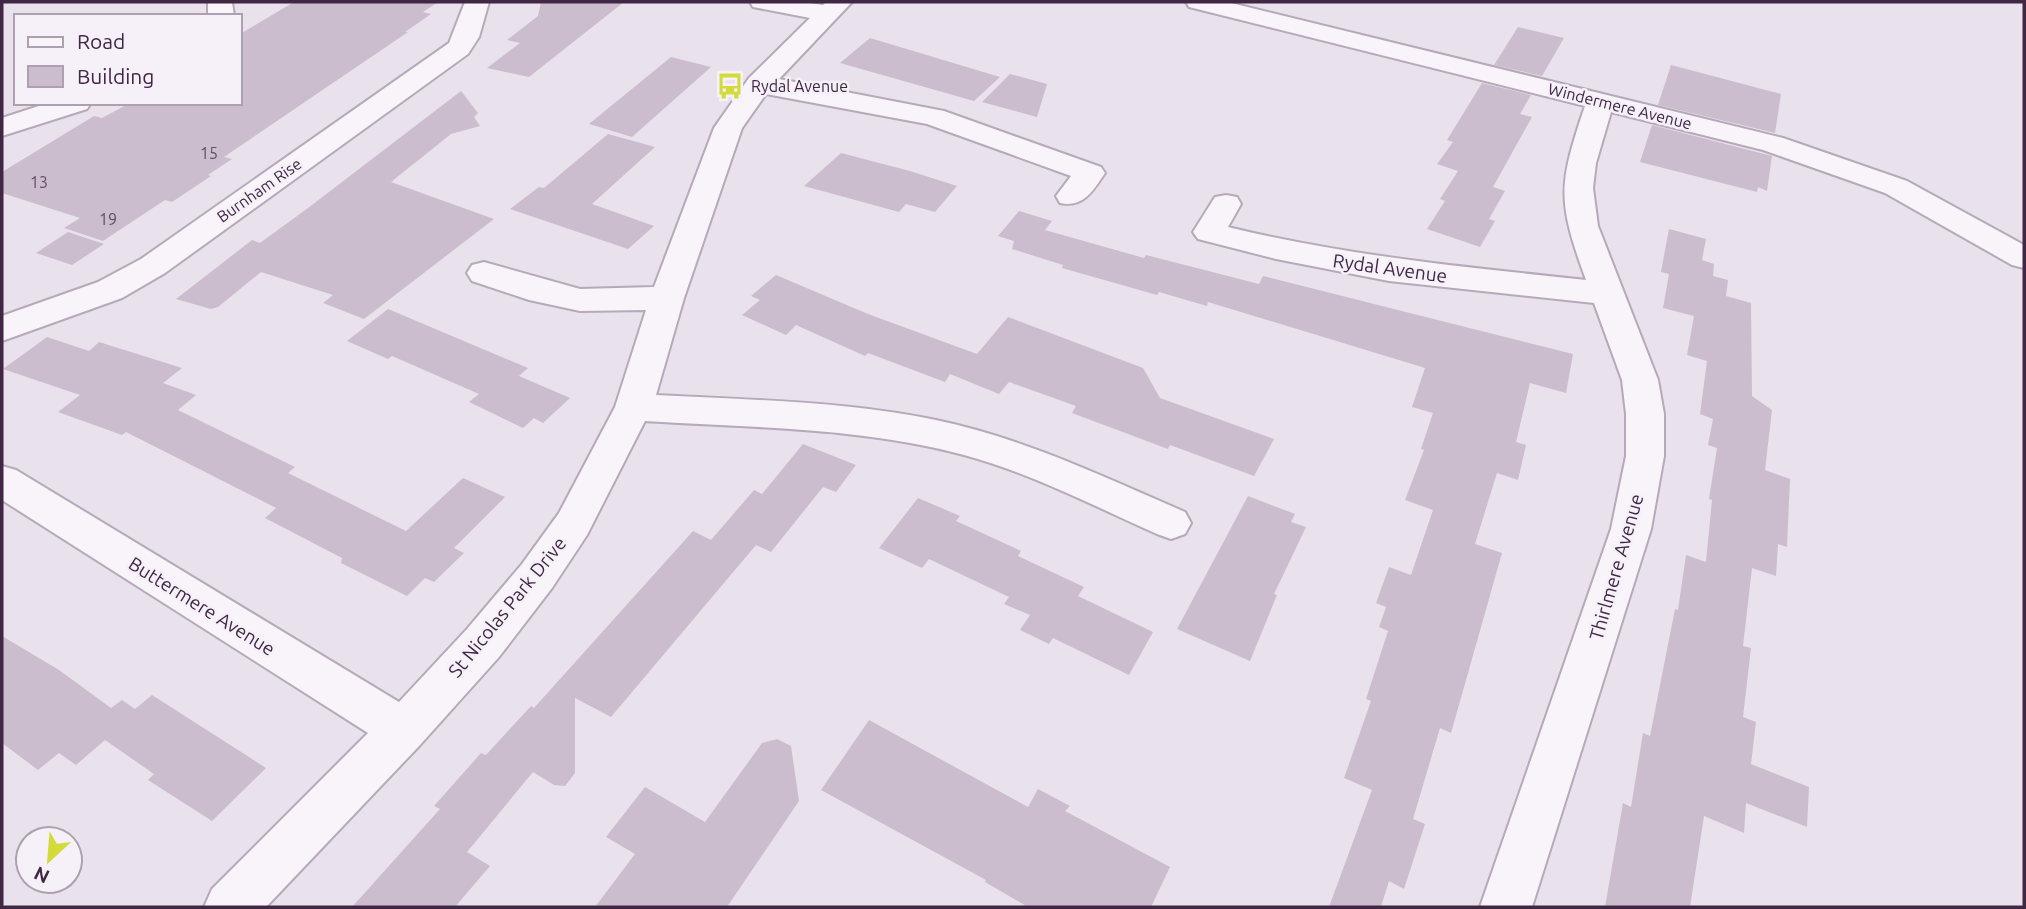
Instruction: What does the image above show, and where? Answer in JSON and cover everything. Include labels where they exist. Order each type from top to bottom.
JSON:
[{"type":"street","name":"Burnham Rise","points":[[2,329],[110,290],[153,266],[459,48],[466,37],[477,2]]},
{"type":"street","points":[[762,2],[835,8]]},
{"type":"street","name":"Windermere Avenue","points":[[1198,2],[1773,144],[1846,167],[1896,187],[2024,258]]},
{"type":"street","name":"St Nicolas Park Drive","points":[[230,907],[403,730],[483,643],[537,576],[573,524],[634,407],[667,298],[708,190],[717,152],[728,128],[759,84],[835,8]]},
{"type":"street","points":[[759,84],[934,117],[1090,173],[1071,196]]},
{"type":"street","name":"Thirlmere Avenue","points":[[1506,907],[1631,529],[1645,456],[1645,414],[1640,380],[1582,226],[1578,188],[1581,163],[1601,102]]},
{"type":"street","points":[[2,127],[70,105]]},
{"type":"street","name":"Rydal Avenue","points":[[1226,204],[1209,232],[1276,249],[1389,270],[1607,293]]},
{"type":"street","points":[[484,273],[541,292],[580,300],[667,298]]},
{"type":"street","points":[[634,407],[860,422],[937,435],[1019,458],[1171,523]]},
{"type":"street","name":"Buttermere Avenue","points":[[2,481],[403,730]]},
{"type":"building","points":[[294,2],[438,2],[423,12],[431,14],[405,32],[408,32],[224,157],[232,159],[208,175],[211,176],[172,202],[165,200],[103,241],[64,228],[80,218],[2,193],[2,172],[94,116],[102,118],[126,105],[242,105],[242,33]]},
{"type":"building","points":[[541,2],[624,2],[529,77],[487,68],[520,43],[507,40],[538,16]]},
{"type":"building","points":[[1518,27],[1564,38],[1542,76],[1494,65]]},
{"type":"building","points":[[870,38],[1000,77],[974,101],[840,63]]},
{"type":"building","points":[[671,57],[711,67],[632,137],[589,124]]},
{"type":"building","points":[[1671,65],[1781,94],[1775,133],[1658,105]]},
{"type":"building","points":[[1010,74],[1047,84],[1037,117],[982,102]]},
{"type":"building","points":[[1482,83],[1531,95],[1520,114],[1532,117],[1493,187],[1505,191],[1489,219],[1495,221],[1480,247],[1427,229],[1445,201],[1440,199],[1458,171],[1437,164],[1453,142],[1447,140]]},
{"type":"building","points":[[461,91],[478,113],[474,117],[480,126],[451,134],[391,182],[494,219],[364,319],[323,303],[333,295],[261,272],[218,307],[211,309],[176,299],[252,240],[260,243],[308,208]]},
{"type":"building","points":[[1652,125],[1772,156],[1767,191],[1758,187],[1757,192],[1640,162]]},
{"type":"building","points":[[608,134],[655,147],[592,204],[654,226],[628,249],[510,209],[539,187],[544,188]]},
{"type":"building","points":[[841,153],[957,186],[935,212],[906,204],[899,212],[804,186]]},
{"type":"building","points":[[1019,211],[1052,221],[1045,230],[1144,258],[1146,255],[1259,284],[1263,276],[1573,354],[1566,393],[1530,383],[1516,442],[1526,445],[1518,480],[1497,473],[1475,544],[1502,553],[1451,733],[1440,728],[1413,819],[1425,824],[1404,889],[1389,881],[1381,907],[1329,907],[1372,790],[1344,778],[1371,701],[1366,699],[1388,631],[1379,627],[1386,607],[1376,603],[1389,567],[1411,575],[1433,510],[1405,500],[1424,450],[1421,449],[1433,413],[1412,407],[1425,368],[1208,302],[1207,306],[1159,292],[1157,295],[1062,268],[1063,265],[1012,249],[1014,241],[998,236]]},
{"type":"building","points":[[1669,229],[1706,239],[1702,260],[1714,264],[1713,276],[1728,280],[1726,296],[1751,303],[1752,396],[1772,410],[1765,470],[1790,479],[1787,547],[1778,544],[1776,576],[1752,568],[1743,646],[1751,648],[1743,717],[1756,722],[1751,764],[1809,787],[1807,827],[1746,803],[1744,833],[1704,816],[1690,907],[1605,907],[1623,803],[1631,807],[1643,733],[1650,736],[1675,609],[1678,610],[1686,555],[1706,562],[1712,500],[1709,499],[1717,448],[1708,445],[1713,419],[1700,414],[1707,361],[1687,355],[1694,316],[1663,308],[1669,274],[1661,272]]},
{"type":"building","points":[[68,232],[104,244],[72,265],[36,253]]},
{"type":"building","points":[[776,275],[868,314],[977,354],[1008,317],[1143,368],[1160,398],[1274,439],[1254,476],[1170,445],[1168,449],[1072,413],[1076,406],[1009,382],[999,394],[950,374],[945,382],[868,353],[865,356],[796,325],[786,335],[742,315],[760,300],[751,296]]},
{"type":"building","points":[[388,309],[528,368],[519,376],[570,398],[543,423],[534,418],[523,428],[469,402],[479,394],[392,356],[388,359],[347,341]]},
{"type":"building","points":[[47,337],[89,351],[99,342],[182,368],[163,383],[196,395],[178,410],[295,467],[288,473],[406,531],[463,478],[505,497],[454,548],[464,553],[434,582],[425,578],[407,596],[341,563],[342,558],[265,518],[276,508],[126,432],[122,435],[58,412],[80,395],[3,369]]},
{"type":"building","points":[[803,444],[856,465],[836,492],[823,487],[771,552],[756,545],[611,717],[575,698],[575,773],[565,786],[554,785],[533,772],[467,852],[490,866],[455,907],[352,907],[440,809],[434,806],[481,753],[486,755],[531,706],[534,708],[693,531],[711,540],[754,490],[762,494]]},
{"type":"building","points":[[1248,496],[1295,514],[1291,522],[1306,527],[1274,594],[1277,595],[1250,661],[1177,629]]},
{"type":"building","points":[[918,498],[960,516],[956,521],[1021,551],[1018,556],[1084,587],[1078,596],[1153,632],[1129,675],[1053,638],[1049,644],[1020,630],[1030,615],[1004,604],[1009,597],[929,559],[922,568],[879,548]]},
{"type":"building","points":[[2,636],[59,670],[111,708],[122,700],[135,709],[152,695],[266,768],[212,821],[148,780],[154,774],[105,740],[76,765],[59,753],[38,770],[2,743]]},
{"type":"building","points":[[869,720],[1028,807],[1038,789],[1070,806],[1065,811],[1170,867],[1151,907],[1028,907],[985,882],[986,880],[821,790]]},
{"type":"building","points":[[777,739],[791,746],[799,801],[727,907],[595,907],[635,854],[606,837],[645,787],[705,822],[762,743]]},
{"type":"place","name":"Rydal Avenue","points":[[730,86]]}]
